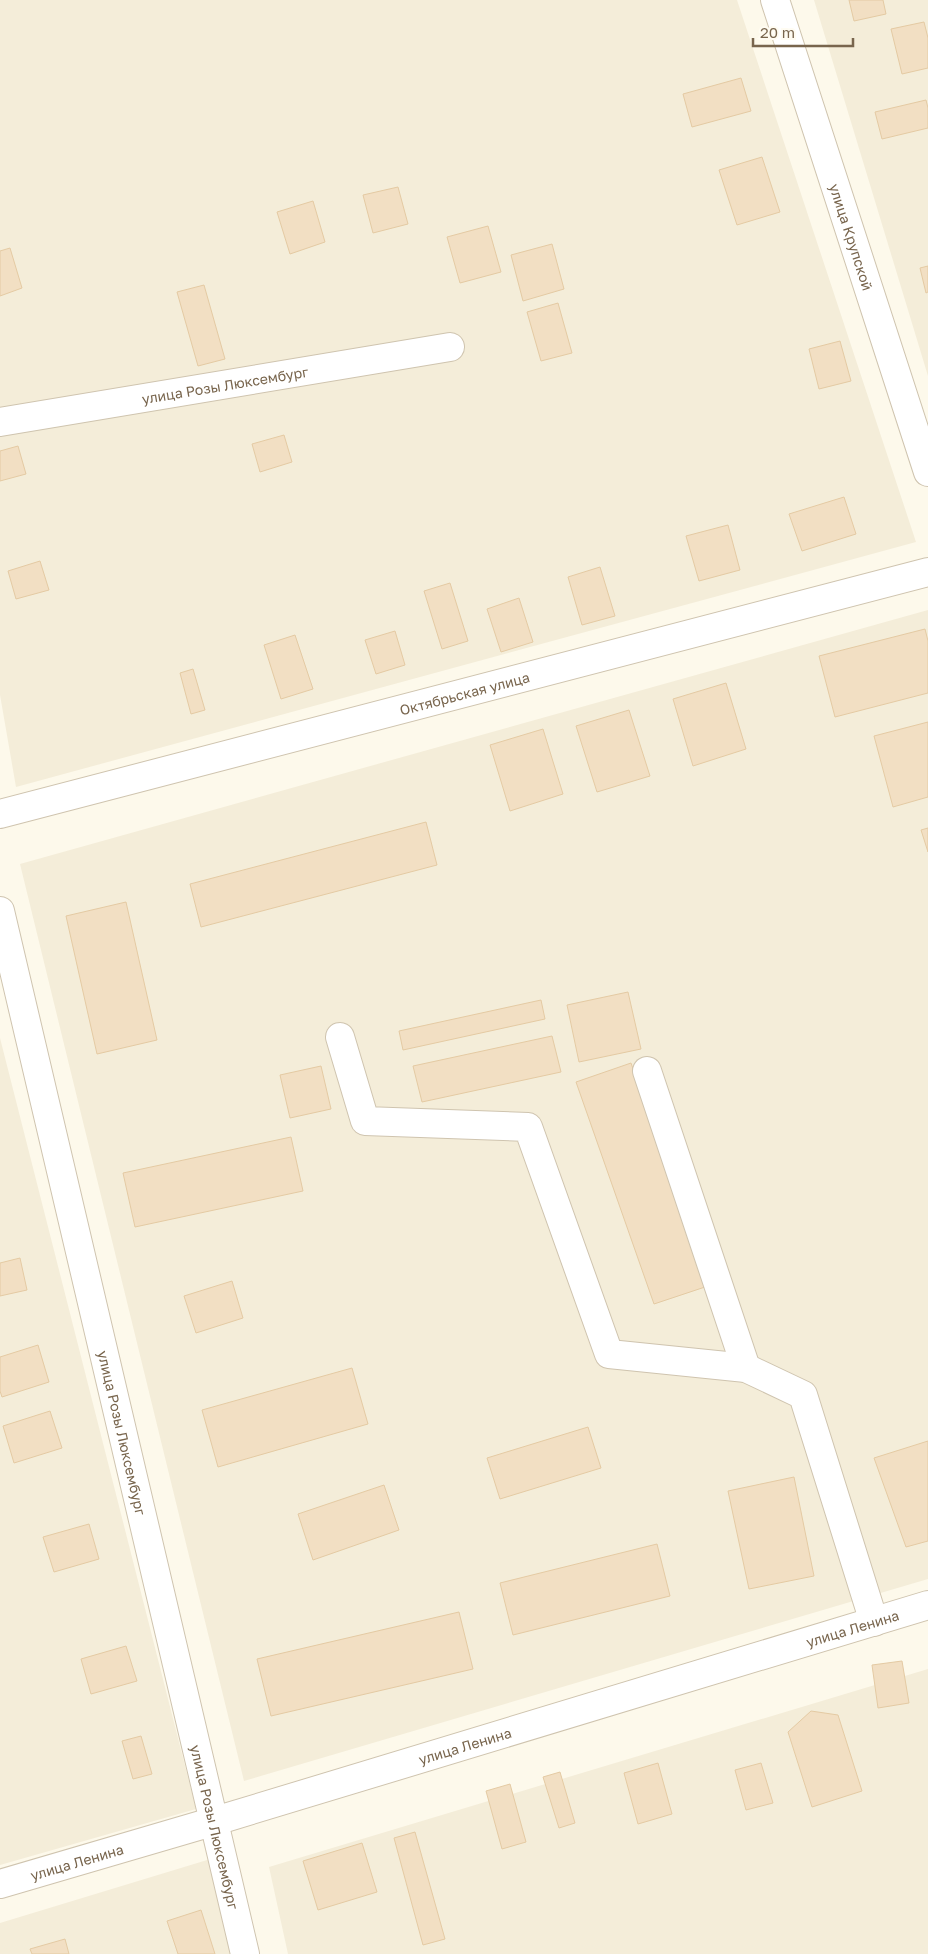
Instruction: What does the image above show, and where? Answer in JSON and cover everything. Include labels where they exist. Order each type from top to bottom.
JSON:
[{"type":"street","name":"улица Крупской","points":[[775,0],[928,472]]},
{"type":"street","name":"улица Розы Люксембург","points":[[0,422],[450,347]]},
{"type":"street","name":"Октябрьская улица","points":[[0,814],[928,572]]},
{"type":"street","name":"улица Розы Люксембург","points":[[0,911],[245,1954]]},
{"type":"street","points":[[340,1037],[365,1121],[528,1127],[609,1354],[746,1368],[804,1395],[874,1622]]},
{"type":"street","points":[[647,1071],[746,1368]]},
{"type":"street","name":"улица Ленина","points":[[0,1884],[928,1606]]},
{"type":"shaded area","points":[[0,0],[737,0],[916,542],[16,787],[0,695]]},
{"type":"shaded area","points":[[814,0],[928,0],[928,376]]},
{"type":"shaded area","points":[[928,610],[928,1579],[244,1781],[20,864]]},
{"type":"shaded area","points":[[0,1038],[196,1809],[0,1865]]},
{"type":"shaded area","points":[[928,1669],[928,1954],[288,1954],[269,1867]]},
{"type":"shaded area","points":[[217,1857],[237,1954],[0,1954],[0,1923]]},
{"type":"building","points":[[849,0],[883,0],[886,14],[854,21]]},
{"type":"building","points":[[924,22],[928,38],[928,68],[902,74],[891,29]]},
{"type":"building","points":[[741,78],[751,111],[692,127],[683,94]]},
{"type":"building","points":[[926,100],[928,128],[882,139],[875,112]]},
{"type":"building","points":[[762,157],[780,212],[737,225],[719,170]]},
{"type":"building","points":[[398,187],[408,224],[373,233],[363,195]]},
{"type":"building","points":[[313,201],[325,242],[290,254],[277,212]]},
{"type":"building","points":[[488,226],[501,272],[460,283],[447,237]]},
{"type":"building","points":[[552,244],[564,289],[523,301],[511,255]]},
{"type":"building","points":[[10,248],[22,288],[0,296],[0,251]]},
{"type":"building","points":[[928,266],[928,292],[926,293],[920,268]]},
{"type":"building","points":[[204,285],[225,359],[198,366],[177,292]]},
{"type":"building","points":[[558,303],[572,353],[541,361],[527,312]]},
{"type":"building","points":[[840,341],[851,381],[819,389],[809,349]]},
{"type":"building","points":[[284,435],[292,462],[260,472],[252,444]]},
{"type":"building","points":[[18,446],[26,474],[0,481],[0,451]]},
{"type":"building","points":[[844,497],[856,534],[802,551],[789,514]]},
{"type":"building","points":[[728,525],[740,570],[699,581],[686,536]]},
{"type":"building","points":[[40,561],[49,590],[16,599],[8,571]]},
{"type":"building","points":[[600,567],[615,616],[582,625],[568,577]]},
{"type":"building","points":[[450,583],[468,641],[442,649],[424,591]]},
{"type":"building","points":[[519,598],[533,642],[501,652],[487,609]]},
{"type":"building","points":[[925,629],[928,641],[928,693],[835,717],[819,656]]},
{"type":"building","points":[[395,631],[405,665],[376,674],[365,640]]},
{"type":"building","points":[[295,635],[313,689],[281,699],[264,645]]},
{"type":"building","points":[[193,669],[205,710],[191,714],[180,673]]},
{"type":"building","points":[[726,683],[746,749],[693,766],[673,699]]},
{"type":"building","points":[[629,710],[650,776],[597,792],[576,726]]},
{"type":"building","points":[[928,722],[928,797],[893,807],[874,736]]},
{"type":"building","points":[[543,729],[563,794],[510,811],[490,745]]},
{"type":"building","points":[[426,822],[437,865],[201,927],[190,884]]},
{"type":"building","points":[[928,828],[928,852],[921,830]]},
{"type":"building","points":[[126,902],[157,1040],[97,1054],[66,916]]},
{"type":"building","points":[[628,992],[641,1049],[579,1062],[567,1005]]},
{"type":"building","points":[[541,1000],[545,1019],[403,1050],[399,1031]]},
{"type":"building","points":[[552,1036],[561,1072],[422,1102],[413,1066]]},
{"type":"building","points":[[631,1063],[708,1286],[654,1304],[576,1082]]},
{"type":"building","points":[[321,1066],[331,1109],[290,1118],[280,1075]]},
{"type":"building","points":[[291,1137],[303,1191],[135,1227],[123,1173]]},
{"type":"building","points":[[20,1258],[27,1290],[0,1296],[0,1263]]},
{"type":"building","points":[[232,1281],[243,1318],[196,1333],[184,1296]]},
{"type":"building","points":[[38,1345],[49,1382],[2,1397],[0,1391],[0,1357]]},
{"type":"building","points":[[352,1368],[368,1424],[218,1467],[202,1410]]},
{"type":"building","points":[[50,1411],[62,1448],[14,1463],[3,1426]]},
{"type":"building","points":[[588,1427],[601,1468],[500,1499],[487,1458]]},
{"type":"building","points":[[928,1441],[928,1541],[906,1547],[874,1458]]},
{"type":"building","points":[[794,1477],[814,1576],[749,1589],[728,1491]]},
{"type":"building","points":[[384,1485],[399,1530],[313,1560],[298,1514]]},
{"type":"building","points":[[89,1524],[99,1559],[54,1572],[43,1537]]},
{"type":"building","points":[[657,1544],[670,1596],[513,1635],[500,1583]]},
{"type":"building","points":[[459,1612],[473,1669],[271,1716],[257,1659]]},
{"type":"building","points":[[126,1646],[137,1681],[91,1694],[81,1659]]},
{"type":"building","points":[[902,1661],[909,1703],[878,1708],[872,1665]]},
{"type":"building","points":[[811,1711],[838,1715],[862,1791],[812,1807],[788,1732]]},
{"type":"building","points":[[141,1736],[152,1774],[133,1779],[122,1741]]},
{"type":"building","points":[[658,1763],[672,1814],[638,1824],[624,1773]]},
{"type":"building","points":[[761,1763],[773,1803],[746,1810],[735,1770]]},
{"type":"building","points":[[560,1772],[575,1823],[559,1828],[543,1777]]},
{"type":"building","points":[[510,1784],[526,1842],[502,1849],[486,1791]]},
{"type":"building","points":[[415,1832],[445,1939],[423,1945],[394,1838]]},
{"type":"building","points":[[362,1843],[377,1892],[318,1910],[303,1861]]},
{"type":"building","points":[[201,1910],[215,1954],[178,1954],[167,1921]]},
{"type":"building","points":[[65,1939],[69,1954],[32,1954],[30,1949]]}]
